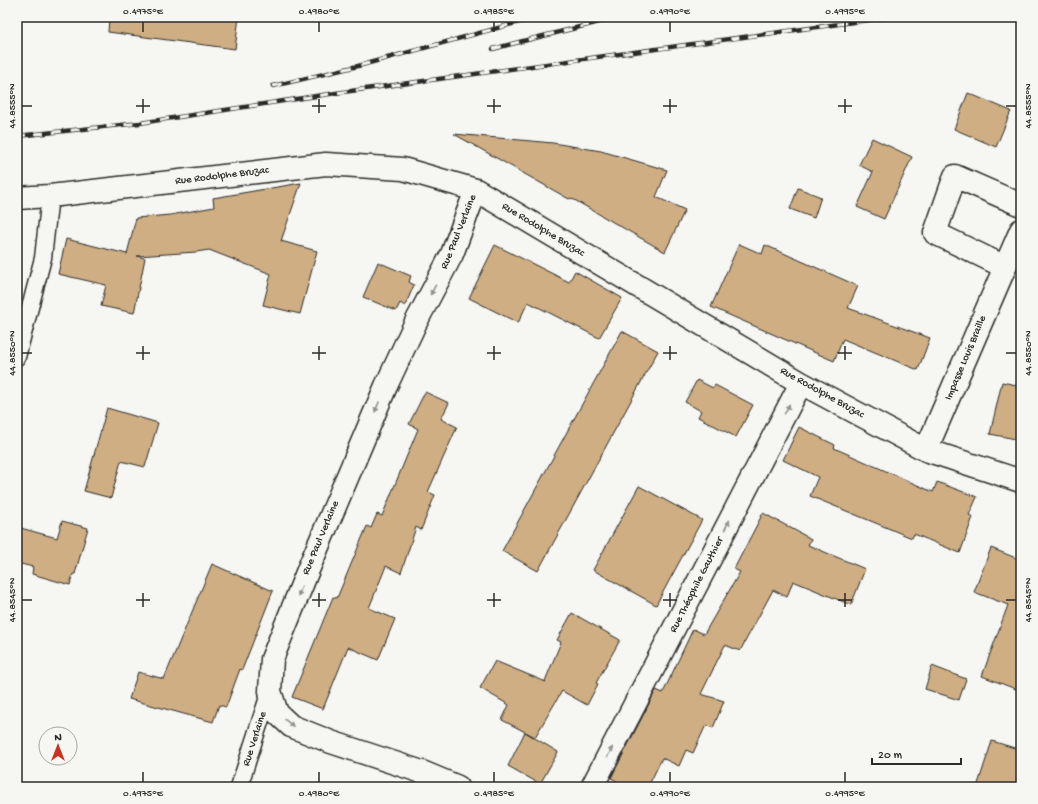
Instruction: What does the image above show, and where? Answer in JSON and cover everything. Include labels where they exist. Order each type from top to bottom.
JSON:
[{"type":"street","name":"Rue Rodolphe Bruzac","points":[[17,198],[50,196],[326,164],[403,169],[476,190],[800,382],[926,450],[1021,481]]},
{"type":"street","points":[[1006,267],[935,233],[955,176],[1021,205]]},
{"type":"street","name":"Rue Paul Verlaine","points":[[458,787],[422,772],[331,742],[291,726],[277,713],[270,691],[272,659],[308,570],[386,386],[415,324],[452,254],[476,190]]},
{"type":"street","name":"Impasse Louis Braille","points":[[926,450],[1021,230]]},
{"type":"street","name":"Rue Théophile Gauthier","points":[[592,787],[800,382]]},
{"type":"lane","points":[[17,357],[43,258],[50,196]]},
{"type":"lane","name":"Rue Verlaine","points":[[239,787],[270,691]]},
{"type":"building","points":[[109,17],[239,17],[235,49],[108,32]]},
{"type":"building","points":[[968,93],[1011,111],[996,147],[954,129]]},
{"type":"building","points":[[454,134],[553,143],[601,151],[667,170],[656,197],[685,210],[665,252],[571,198],[569,199]]},
{"type":"building","points":[[872,138],[912,157],[884,219],[857,207],[873,172],[859,165]]},
{"type":"building","points":[[301,183],[281,241],[317,251],[300,314],[263,305],[271,274],[209,250],[137,256],[145,258],[134,313],[101,306],[106,285],[58,274],[66,239],[127,254],[136,218],[170,215],[214,207],[213,198]]},
{"type":"building","points":[[798,188],[821,197],[814,218],[790,209]]},
{"type":"building","points":[[739,244],[762,254],[765,245],[858,286],[848,308],[930,338],[918,370],[843,339],[834,361],[711,307]]},
{"type":"building","points":[[495,245],[569,282],[575,271],[622,298],[599,338],[528,302],[518,323],[469,298]]},
{"type":"building","points":[[378,262],[411,276],[409,282],[414,285],[405,306],[400,303],[396,311],[363,297]]},
{"type":"building","points":[[622,331],[658,351],[538,571],[502,551]]},
{"type":"building","points":[[697,380],[713,388],[715,385],[753,405],[736,437],[698,417],[701,411],[685,402]]},
{"type":"building","points":[[1002,382],[1021,386],[1021,440],[990,434]]},
{"type":"building","points":[[425,392],[449,403],[441,419],[457,427],[428,492],[435,495],[421,530],[416,527],[401,573],[386,566],[369,608],[395,619],[378,660],[348,647],[323,709],[292,697],[333,597],[337,598],[367,526],[371,528],[377,514],[382,516],[418,429],[409,424]]},
{"type":"building","points":[[107,408],[158,423],[145,467],[121,461],[111,498],[84,491]]},
{"type":"building","points":[[799,427],[835,445],[834,448],[933,492],[937,482],[977,497],[969,515],[973,517],[960,553],[914,534],[912,538],[810,496],[818,477],[783,460]]},
{"type":"building","points":[[639,486],[702,520],[656,605],[593,570]]},
{"type":"building","points":[[763,513],[811,539],[808,545],[865,569],[851,605],[793,581],[787,597],[773,590],[740,651],[725,645],[701,694],[724,701],[713,728],[706,725],[693,753],[686,750],[679,766],[662,758],[648,787],[628,787],[611,778],[656,690],[663,693],[693,629],[704,634],[740,572],[734,569]]},
{"type":"building","points":[[62,521],[88,528],[75,574],[73,574],[70,585],[32,574],[33,567],[17,563],[17,527],[57,538]]},
{"type":"building","points":[[991,548],[1021,560],[1021,691],[982,676],[1008,605],[974,592]]},
{"type":"building","points":[[212,564],[273,591],[242,670],[240,669],[226,707],[219,705],[213,722],[129,699],[138,672],[164,679]]},
{"type":"building","points":[[572,613],[620,640],[596,683],[598,684],[587,705],[562,691],[535,737],[502,720],[509,705],[480,688],[495,661],[546,682],[545,681],[561,642],[557,640]]},
{"type":"building","points":[[932,666],[966,679],[959,700],[925,689]]},
{"type":"building","points":[[525,732],[558,752],[540,784],[508,766]]},
{"type":"building","points":[[992,741],[1021,750],[1021,775],[1017,787],[977,787]]},
{"type":"railway","points":[[273,86],[358,66],[538,17]]},
{"type":"railway","points":[[493,49],[617,17]]},
{"type":"railway","points":[[17,136],[140,123],[336,93],[890,17]]}]
